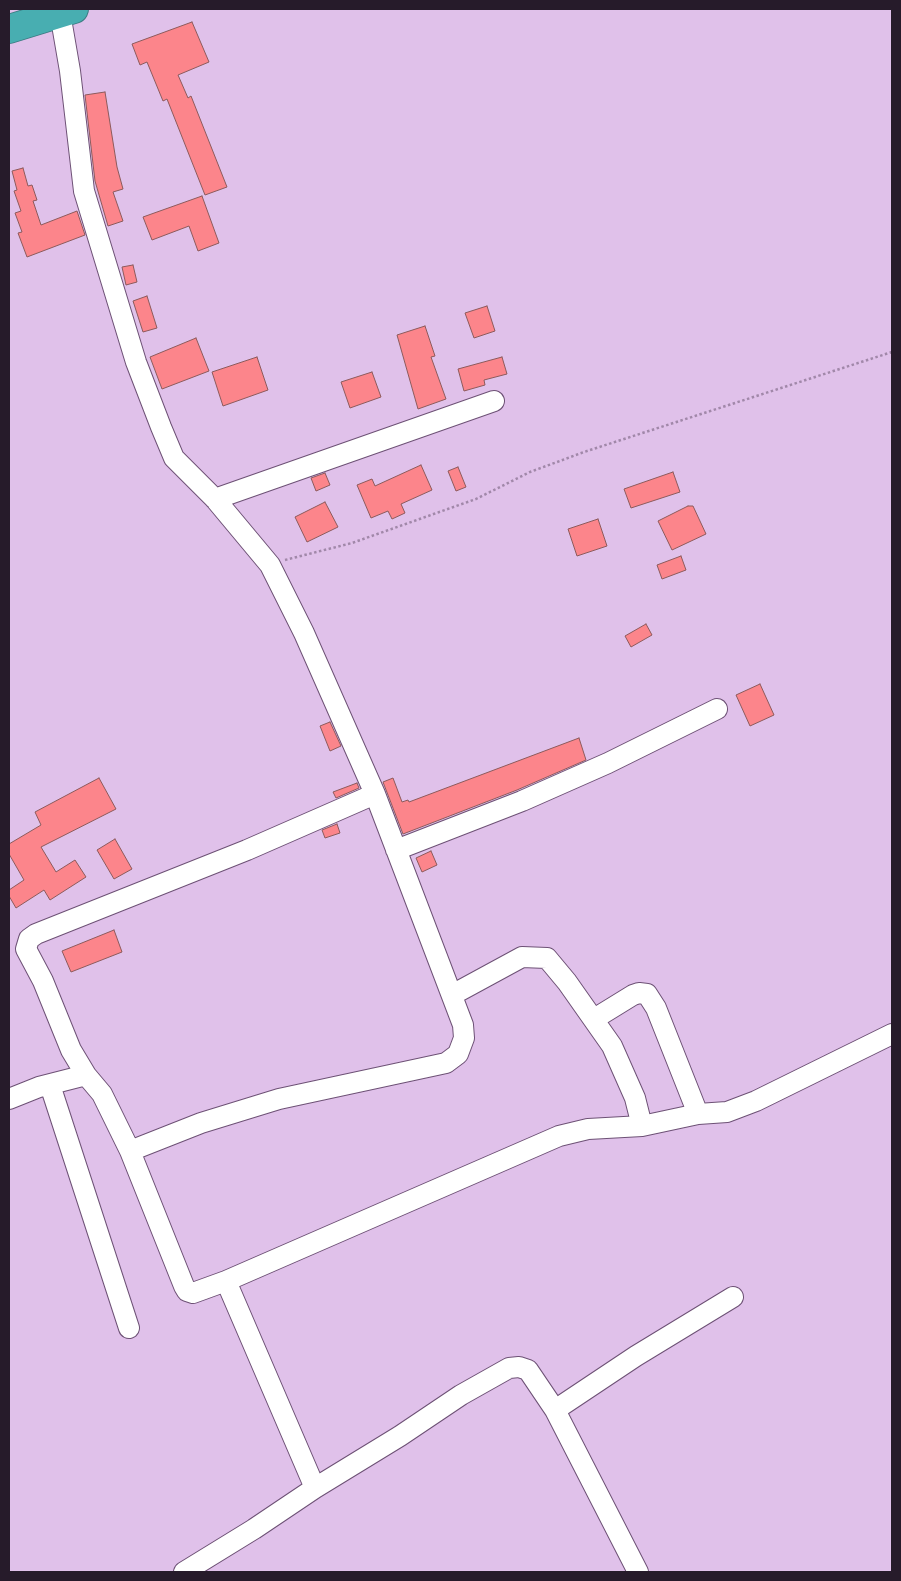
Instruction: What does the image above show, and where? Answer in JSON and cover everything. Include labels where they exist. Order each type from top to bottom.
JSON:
[{"type":"highway","points":[[9,29],[67,11]]},
{"type":"street","points":[[67,11],[70,71],[84,191],[136,362],[174,458],[214,499],[270,565],[304,633],[375,794],[463,1025],[464,1038],[462,1048],[458,1054],[446,1063],[279,1099],[201,1123],[130,1151]]},
{"type":"street","points":[[214,499],[494,401]]},
{"type":"street","points":[[396,850],[522,801],[608,763],[717,709]]},
{"type":"street","points":[[375,794],[247,850],[36,934],[30,939],[26,949],[43,981],[71,1050],[86,1075],[102,1094],[130,1151],[187,1291],[193,1293],[226,1281],[559,1136],[588,1129],[642,1126],[698,1114],[727,1112],[756,1101],[892,1034]]},
{"type":"street","points":[[452,995],[522,957],[542,957],[552,963],[612,1046],[635,1098],[642,1126]]},
{"type":"street","points":[[594,1019],[639,992],[647,994],[656,1008],[698,1114]]},
{"type":"street","points":[[9,1099],[50,1084],[86,1075]]},
{"type":"street","points":[[50,1084],[130,1328]]},
{"type":"street","points":[[226,1281],[315,1488]]},
{"type":"street","points":[[555,1410],[636,1356],[732,1297]]},
{"type":"street","points":[[184,1572],[254,1530],[315,1488],[400,1436],[461,1395],[509,1368],[519,1367],[528,1370],[555,1410],[638,1572]]},
{"type":"path","points":[[270,565],[352,544],[476,499],[530,472],[584,452],[892,352]]},
{"type":"building","points":[[192,22],[209,62],[178,75],[188,98],[191,96],[227,187],[205,195],[167,99],[163,101],[147,62],[140,65],[132,44]]},
{"type":"building","points":[[105,92],[117,167],[123,189],[113,192],[123,221],[108,226],[95,181],[85,95]]},
{"type":"building","points":[[23,168],[28,186],[32,185],[37,200],[33,201],[41,225],[77,211],[85,235],[27,257],[18,233],[22,232],[15,213],[21,211],[14,191],[17,190],[12,171]]},
{"type":"building","points":[[202,196],[219,243],[198,251],[189,226],[152,240],[143,217]]},
{"type":"building","points":[[133,265],[137,282],[126,285],[122,267]]},
{"type":"building","points":[[147,296],[157,328],[143,332],[133,301]]},
{"type":"building","points":[[487,306],[495,331],[474,338],[465,313]]},
{"type":"building","points":[[425,326],[435,356],[431,357],[446,399],[418,409],[397,335]]},
{"type":"building","points":[[196,338],[209,371],[162,389],[150,357]]},
{"type":"building","points":[[257,357],[268,390],[223,406],[212,372]]},
{"type":"building","points":[[502,357],[507,374],[484,380],[485,385],[464,391],[458,369]]},
{"type":"building","points":[[372,372],[381,397],[350,408],[341,382]]},
{"type":"building","points":[[421,465],[432,490],[401,504],[405,513],[392,519],[388,511],[371,518],[357,485],[372,479],[375,486]]},
{"type":"building","points":[[458,467],[466,487],[456,491],[448,471]]},
{"type":"building","points":[[673,472],[680,492],[631,508],[624,489]]},
{"type":"building","points":[[325,473],[330,485],[316,491],[311,478]]},
{"type":"building","points":[[325,502],[338,527],[307,542],[295,517]]},
{"type":"building","points":[[688,506],[693,506],[706,534],[672,550],[658,521]]},
{"type":"building","points":[[598,519],[607,546],[577,556],[568,529]]},
{"type":"building","points":[[681,556],[686,570],[662,579],[657,565]]},
{"type":"building","points":[[646,624],[652,635],[631,647],[625,636]]},
{"type":"building","points":[[760,684],[774,715],[750,726],[736,695]]},
{"type":"building","points":[[330,722],[341,746],[330,751],[320,726]]},
{"type":"building","points":[[579,738],[586,760],[517,790],[403,834],[383,782],[393,778],[402,802],[408,800],[409,802]]},
{"type":"building","points":[[99,778],[116,809],[41,847],[56,872],[75,860],[86,877],[50,900],[44,890],[16,908],[9,896],[9,890],[24,880],[9,854],[9,844],[41,825],[35,812]]},
{"type":"building","points":[[357,783],[359,788],[336,798],[333,792]]},
{"type":"building","points":[[337,824],[340,833],[325,838],[322,830]]},
{"type":"building","points":[[115,839],[132,869],[114,879],[97,850]]},
{"type":"building","points":[[431,851],[437,865],[422,872],[416,858]]},
{"type":"building","points":[[114,930],[122,952],[71,972],[62,951]]}]
